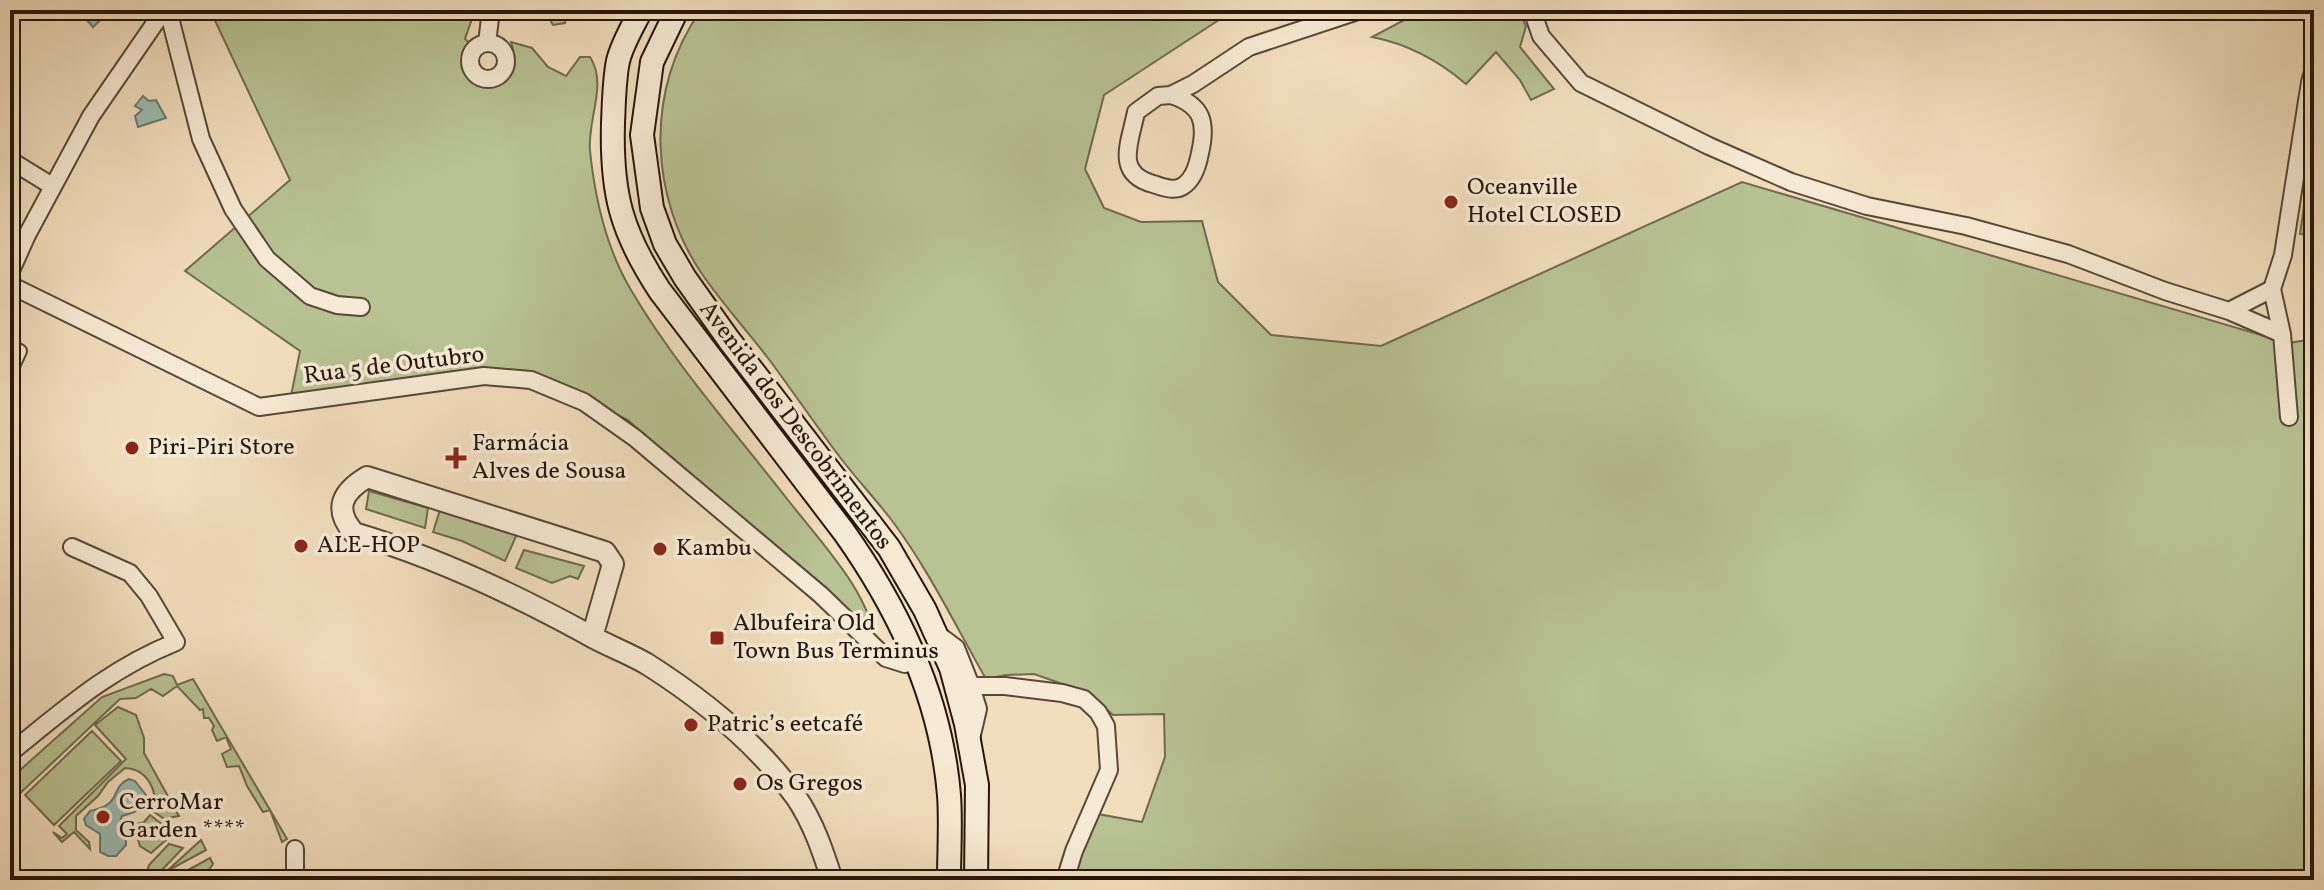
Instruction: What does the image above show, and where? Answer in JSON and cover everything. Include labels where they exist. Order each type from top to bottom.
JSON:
[{"type":"main road","name":"Avenida dos Descobrimentos","points":[[641,10],[619,59],[614,94],[612,168],[620,212],[637,256],[660,291],[844,532],[870,568],[895,613],[925,682],[943,743],[949,797],[949,880]]},
{"type":"main road","name":"Avenida dos Descobrimentos","points":[[677,10],[652,62],[642,135],[652,208],[665,244],[685,278],[889,548],[935,632],[951,668],[977,785],[976,880]]},
{"type":"street","points":[[10,273],[18,233],[52,186],[91,116],[166,10]]},
{"type":"street","points":[[166,10],[201,139],[233,209],[267,259],[310,296],[337,305],[361,307]]},
{"type":"street","points":[[487,43],[491,10]]},
{"type":"street","points":[[1171,95],[1249,47],[1361,10]]},
{"type":"street","points":[[1532,10],[1541,36],[1581,83],[1709,146],[1791,182],[1867,206],[1966,226],[2068,254],[2165,291],[2229,311],[2282,334]]},
{"type":"street","points":[[2289,417],[2282,334],[2272,289],[2283,255],[2314,69]]},
{"type":"street","points":[[1199,112],[1207,75]]},
{"type":"street","points":[[1171,95],[1186,100],[1199,112],[1204,124],[1204,136],[1192,176],[1182,187],[1171,189],[1140,181],[1129,171],[1127,160],[1136,112],[1158,96],[1171,95]]},
{"type":"street","points":[[10,160],[52,186]]},
{"type":"street","name":"Rua 5 de Outubro","points":[[10,285],[259,407],[484,376],[531,380],[584,402],[635,438],[786,565],[886,658],[905,664]]},
{"type":"street","points":[[2229,311],[2272,289]]},
{"type":"street","points":[[10,347],[20,351],[10,373]]},
{"type":"street","points":[[592,637],[613,564],[605,552],[367,477],[352,486],[342,503],[343,520],[354,533],[453,567],[528,601],[592,637],[645,663],[704,704],[749,742],[796,798],[819,840],[832,880]]},
{"type":"street","points":[[10,753],[99,681],[176,642],[149,596],[130,573],[72,547]]},
{"type":"street","points":[[935,632],[956,648],[978,709],[969,744]]},
{"type":"street","points":[[971,686],[1005,686],[1084,699],[1098,712],[1106,726],[1109,770],[1074,851],[1065,880]]},
{"type":"street","points":[[295,849],[295,880]]},
{"type":"green space","points":[[210,10],[475,10],[465,39],[471,44],[465,70],[475,80],[485,84],[494,84],[509,73],[514,53],[511,42],[532,48],[548,67],[566,76],[580,57],[590,57],[597,79],[590,139],[592,169],[603,223],[622,274],[648,318],[686,371],[842,568],[864,606],[872,625],[875,644],[628,420],[544,378],[291,396],[300,351],[185,271],[290,180]]},
{"type":"green space","points":[[544,10],[568,10],[565,23],[553,25]]},
{"type":"green space","points":[[701,10],[1231,12],[1104,95],[1085,169],[1104,208],[1141,222],[1202,221],[1218,282],[1271,335],[1381,346],[1742,182],[2288,343],[2314,339],[2314,880],[1065,880],[1092,813],[1142,822],[1165,757],[1164,714],[1113,715],[1088,693],[1034,674],[986,679],[904,537],[704,277],[672,213],[660,144],[662,109],[670,74],[683,41]]},
{"type":"green space","points":[[1423,10],[1518,10],[1526,26],[1520,47],[1554,89],[1531,100],[1520,80],[1496,52],[1466,84],[1422,54],[1372,37]]},
{"type":"green space","points":[[2314,137],[2314,236],[2300,234]]},
{"type":"green space","points":[[369,491],[428,508],[425,528],[366,509]]},
{"type":"green space","points":[[440,510],[517,534],[505,561],[462,541],[433,532]]},
{"type":"green space","points":[[524,550],[584,566],[578,579],[570,576],[552,583],[516,568]]},
{"type":"green space","points":[[164,674],[173,676],[177,685],[193,679],[270,810],[263,812],[239,766],[227,767],[222,754],[231,749],[226,737],[217,741],[212,730],[214,726],[209,718],[204,718],[203,709],[200,710],[177,686],[163,696],[151,689],[136,698],[120,699],[14,799],[10,796],[10,779],[102,697]]},
{"type":"green space","points":[[118,707],[136,715],[144,738],[144,753],[179,816],[167,821],[153,811],[154,796],[150,782],[140,772],[125,768],[76,816],[76,830],[89,842],[90,849],[74,832],[62,842],[53,832],[62,838],[67,834],[59,826],[126,759],[95,725]]},
{"type":"green space","points":[[92,731],[121,761],[54,825],[25,795]]},
{"type":"green space","points":[[270,810],[287,839],[282,842]]},
{"type":"green space","points":[[150,815],[163,825],[162,835],[166,840],[151,853],[140,846],[130,826],[144,822]]},
{"type":"green space","points":[[201,840],[206,850],[167,871]]},
{"type":"green space","points":[[169,844],[183,848],[160,872],[147,871],[149,865]]},
{"type":"green space","points":[[210,858],[213,864],[202,880],[170,880]]},
{"type":"water","points":[[90,10],[111,10],[93,27],[83,16]]},
{"type":"water","points":[[143,96],[149,101],[156,100],[166,118],[138,127],[135,116],[142,110],[135,106]]},
{"type":"water","name":"CerroMar Garden ****","points":[[129,779],[135,781],[146,795],[146,801],[139,810],[122,816],[117,829],[126,840],[126,845],[116,856],[108,856],[100,852],[100,834],[86,825],[84,819],[90,811],[108,804],[119,787]]},
{"type":"place","name":"Oceanville Hotel CLOSED","points":[[1451,202]]},
{"type":"place","name":"Piri-Piri Store","points":[[132,448]]},
{"type":"place","name":"Farmácia Alves de Sousa","points":[[456,458]]},
{"type":"place","name":"ALE-HOP","points":[[301,546]]},
{"type":"place","name":"Kambu","points":[[660,549]]},
{"type":"place","name":"Albufeira Old Town Bus Terminus","points":[[717,638]]},
{"type":"place","name":"Patric’s eetcafé","points":[[691,725]]},
{"type":"place","name":"Os Gregos","points":[[740,784]]},
{"type":"place","name":"CerroMar Garden ****","points":[[103,817]]}]
